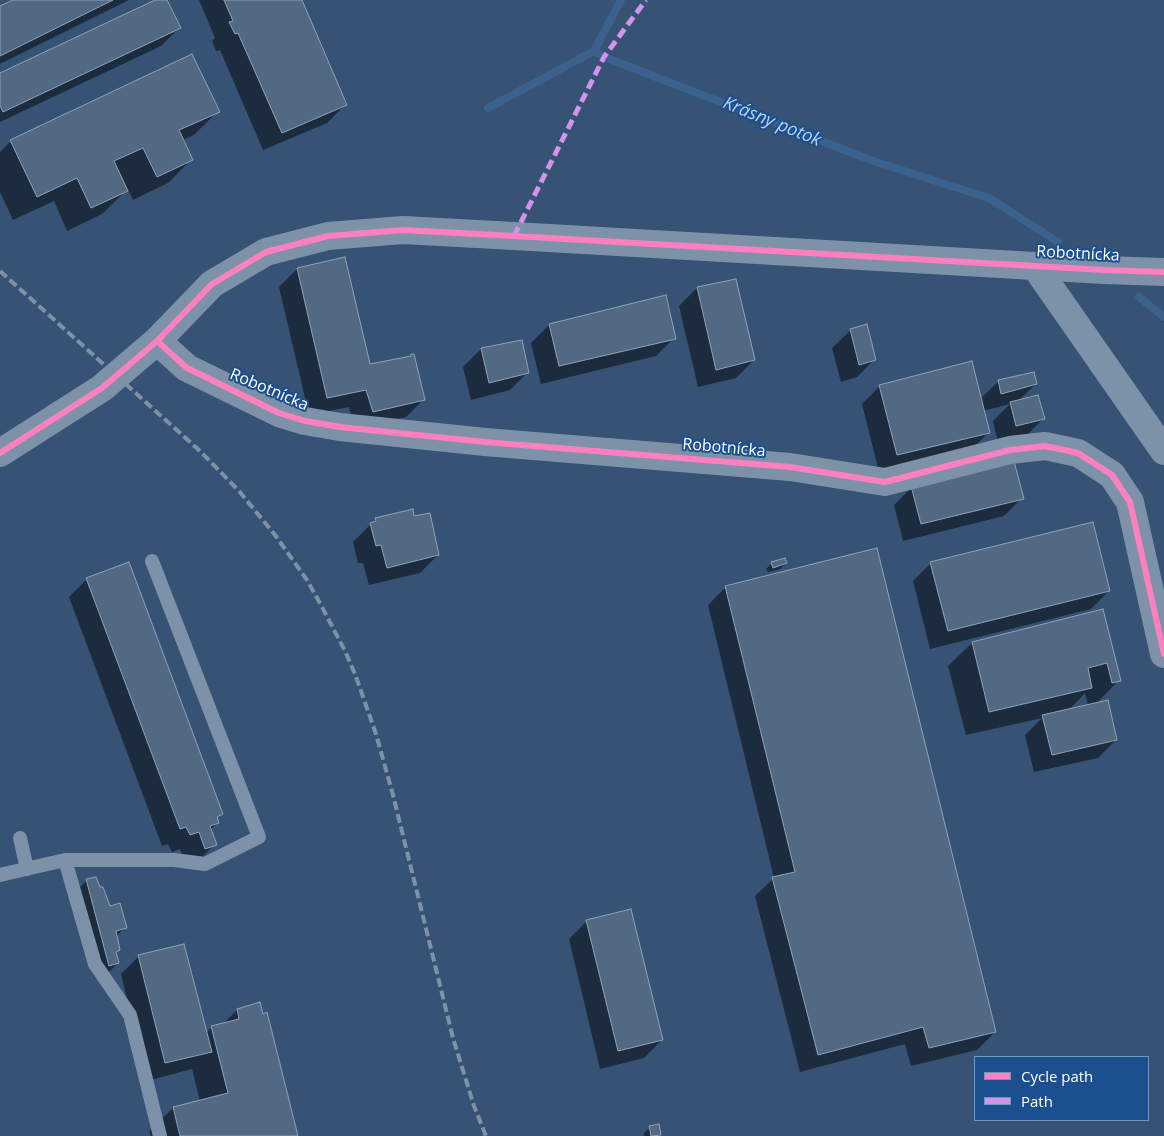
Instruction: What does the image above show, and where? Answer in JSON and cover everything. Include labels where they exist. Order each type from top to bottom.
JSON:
[{"type":"street","name":"Robotnícka","points":[[0,453],[102,388],[157,342],[212,284],[266,252],[328,236],[404,230],[1164,272]]},
{"type":"street","name":"Robotnícka","points":[[1035,266],[1164,451]]},
{"type":"street","name":"Robotnícka","points":[[157,342],[187,368],[279,412],[305,421],[340,427],[485,442],[790,467],[885,482],[1010,450],[1045,446],[1078,453],[1112,475],[1130,502],[1164,654]]},
{"type":"lane","points":[[0,875],[65,860],[174,860],[205,864],[259,837],[152,561]]},
{"type":"lane","points":[[20,838],[27,869]]},
{"type":"lane","points":[[65,860],[95,964],[130,1015],[160,1136]]},
{"type":"building","points":[[13,0],[113,0],[0,56],[0,6]]},
{"type":"building","points":[[155,0],[167,0],[181,28],[3,112],[0,106],[0,73]]},
{"type":"building","points":[[224,0],[302,0],[347,105],[282,133],[238,33],[235,34],[229,22],[233,21]]},
{"type":"building","points":[[192,54],[220,112],[179,130],[193,160],[157,177],[143,148],[114,161],[128,191],[91,208],[77,178],[37,197],[10,140]]},
{"type":"building","points":[[345,257],[370,364],[414,354],[425,400],[373,412],[366,390],[327,398],[297,268]]},
{"type":"building","points":[[736,279],[755,360],[716,370],[697,287]]},
{"type":"building","points":[[666,295],[676,339],[559,366],[549,324]]},
{"type":"building","points":[[867,324],[876,360],[859,365],[850,329]]},
{"type":"building","points":[[522,340],[529,373],[489,383],[481,348]]},
{"type":"building","points":[[972,361],[990,433],[897,455],[879,385]]},
{"type":"building","points":[[1034,372],[1037,384],[1001,394],[998,380]]},
{"type":"building","points":[[1038,395],[1045,419],[1016,426],[1010,402]]},
{"type":"building","points":[[1014,461],[1024,499],[921,524],[911,486]]},
{"type":"building","points":[[413,509],[414,516],[430,513],[439,555],[387,568],[381,545],[376,546],[370,523],[376,521],[375,518]]},
{"type":"building","points":[[1093,522],[1110,591],[948,631],[930,562]]},
{"type":"building","points":[[877,548],[996,1032],[929,1048],[923,1027],[818,1055],[772,877],[795,872],[725,586]]},
{"type":"building","points":[[785,558],[787,563],[773,568],[771,562]]},
{"type":"building","points":[[129,562],[223,814],[217,817],[219,823],[210,826],[217,845],[205,849],[199,832],[190,835],[186,827],[180,829],[86,578]]},
{"type":"building","points":[[1103,609],[1121,681],[1112,683],[1107,663],[1088,668],[1092,688],[989,712],[972,642]]},
{"type":"building","points":[[1108,700],[1117,740],[1052,755],[1042,715]]},
{"type":"building","points":[[96,877],[100,887],[103,887],[110,906],[120,903],[127,928],[116,931],[120,950],[116,952],[119,963],[109,966],[86,879]]},
{"type":"building","points":[[631,909],[663,1040],[618,1051],[586,920]]},
{"type":"building","points":[[184,944],[212,1052],[165,1063],[138,955]]},
{"type":"building","points":[[260,1002],[263,1014],[267,1012],[298,1136],[180,1136],[173,1107],[228,1093],[211,1026],[239,1019],[237,1009]]},
{"type":"building","points":[[659,1124],[661,1135],[651,1136],[649,1126]]},
{"type":"waterway","points":[[594,51],[621,0]]},
{"type":"waterway","name":"Krásny potok","points":[[488,108],[594,51],[604,57],[876,162],[989,198],[1058,242]]},
{"type":"waterway","name":"Krásny potok","points":[[1139,297],[1164,317]]},
{"type":"railway","points":[[0,271],[200,451],[239,491],[275,535],[307,580],[345,651],[376,734],[393,795],[453,1038],[474,1106],[486,1136]]},
{"type":"marked path","points":[[514,236],[604,57],[646,0]]},
{"type":"cycle path","points":[[0,453],[102,388],[157,341],[212,284],[266,252],[328,236],[403,230],[1164,272]]},
{"type":"cycle path","points":[[157,341],[187,368],[279,413],[305,421],[340,427],[485,442],[790,467],[885,482],[1010,450],[1045,446],[1078,453],[1112,475],[1130,502],[1164,654]]}]
